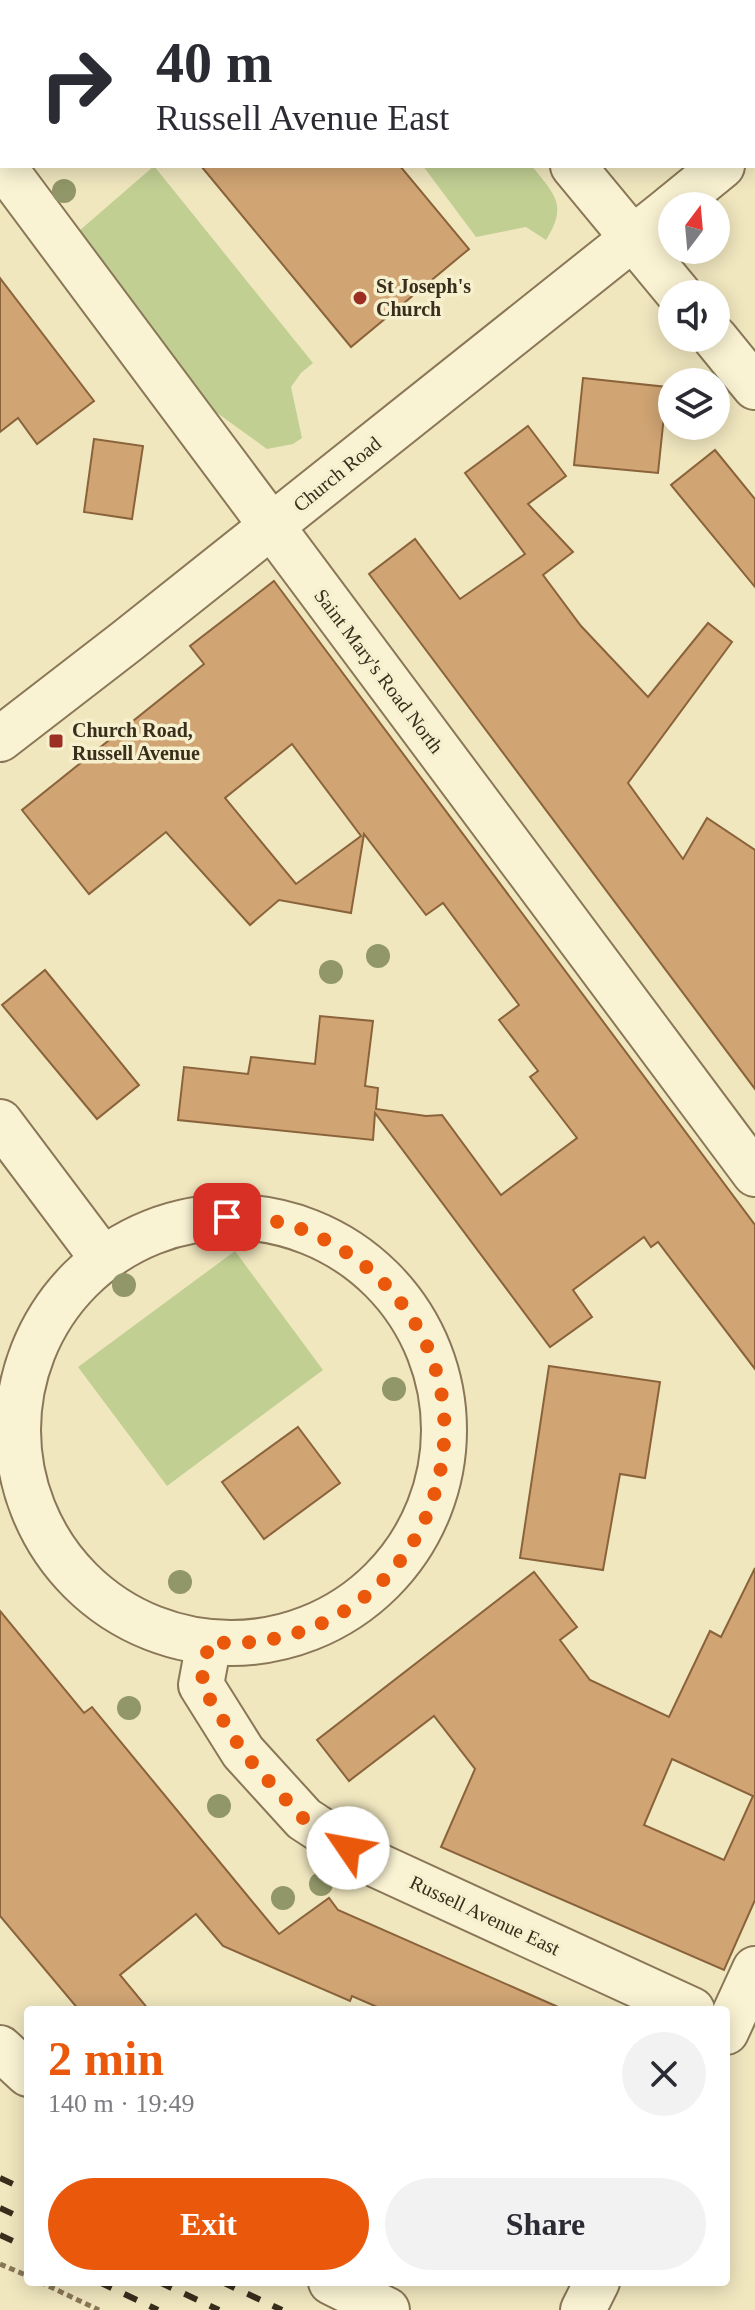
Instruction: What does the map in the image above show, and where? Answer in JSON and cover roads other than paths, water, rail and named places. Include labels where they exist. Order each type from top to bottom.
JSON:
[{"type":"street","name":"Saint Mary's Road North","points":[[5,168],[755,1174]]},
{"type":"street","points":[[575,168],[668,280]]},
{"type":"street","name":"Church Road","points":[[690,192],[720,168]]},
{"type":"street","name":"Church Road","points":[[0,739],[658,217]]},
{"type":"street","points":[[726,352],[755,387]]},
{"type":"street","points":[[0,1122],[103,1259]]},
{"type":"street","points":[[255,1218],[290,1225],[331,1242],[383,1279],[419,1329],[439,1382],[444,1443],[436,1490],[415,1539],[385,1578],[353,1606],[314,1627],[269,1640],[209,1642],[172,1635],[129,1618],[70,1571],[46,1536],[27,1496],[17,1431],[21,1390],[27,1364],[43,1327],[57,1305],[85,1273],[103,1259],[141,1236],[187,1221],[255,1218]]},
{"type":"street","name":"Russell Avenue East","points":[[209,1642],[201,1685],[243,1752],[304,1819],[370,1862],[679,2006]]},
{"type":"street","points":[[730,2006],[755,1969]]},
{"type":"street","points":[[0,2048],[24,2070]]},
{"type":"street","points":[[339,2286],[387,2310]]},
{"type":"street","points":[[583,2310],[595,2286]]},
{"type":"railway","points":[[0,2178],[24,2189]]},
{"type":"railway","points":[[0,2208],[24,2219]]},
{"type":"railway","points":[[0,2235],[24,2246]]},
{"type":"railway","points":[[107,2286],[158,2310]]},
{"type":"railway","points":[[168,2286],[219,2310]]},
{"type":"railway","points":[[231,2286],[282,2310]]},
{"type":"place","name":"St Joseph's Church","points":[[360,298]]},
{"type":"place","name":"Church Road, Russell Avenue","points":[[56,741]]}]
